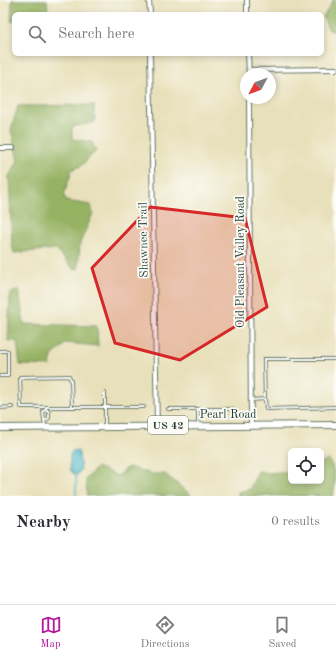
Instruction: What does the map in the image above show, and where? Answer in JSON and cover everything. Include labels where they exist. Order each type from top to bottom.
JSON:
[{"type":"main road","name":"Pearl Road","points":[[0,428],[45,424],[105,426],[251,426],[336,424]]},
{"type":"street","points":[[149,0],[150,12]]},
{"type":"street","points":[[247,0],[247,12]]},
{"type":"street","name":"Shawnee Trail","points":[[150,56],[157,425]]},
{"type":"street","points":[[248,56],[249,68]]},
{"type":"street","points":[[276,71],[336,69]]},
{"type":"street","name":"Old Pleasant Valley Road","points":[[249,104],[251,426]]},
{"type":"street","points":[[0,148],[13,148]]},
{"type":"lane","points":[[0,351],[8,351],[8,376],[0,376]]},
{"type":"lane","points":[[336,359],[264,359],[266,408],[336,407]]},
{"type":"lane","points":[[72,407],[72,380],[69,376],[20,377],[21,407],[46,408],[144,407]]},
{"type":"lane","points":[[105,393],[105,426]]},
{"type":"lane","points":[[251,400],[265,399]]},
{"type":"lane","points":[[0,408],[12,407]]},
{"type":"lane","points":[[45,424],[43,412],[46,408]]},
{"type":"lane","points":[[45,424],[49,418],[49,412],[46,408]]},
{"type":"lane","points":[[198,409],[198,425]]},
{"type":"lane","points":[[168,410],[233,409]]},
{"type":"highlighted area","points":[[150,207],[245,218],[267,307],[180,360],[115,343],[92,268]]},
{"type":"green space","points":[[12,0],[47,0],[48,12],[12,12],[11,21]]},
{"type":"green space","points":[[332,0],[336,0],[336,32],[329,30],[324,19],[324,15],[333,1]]},
{"type":"green space","points":[[94,105],[95,122],[72,127],[72,139],[92,142],[96,151],[81,166],[71,170],[64,194],[66,201],[91,205],[93,213],[80,243],[78,269],[73,268],[55,249],[14,253],[12,246],[9,176],[18,161],[11,130],[18,106]]},
{"type":"green space","points":[[19,289],[24,324],[97,326],[98,346],[66,343],[52,356],[50,366],[20,365],[17,341],[8,341],[10,294]]},
{"type":"green space","points":[[329,459],[333,469],[335,486],[333,496],[238,496],[238,492],[250,489],[258,471],[269,473],[288,471],[288,484],[324,484],[324,462]]},
{"type":"green space","points":[[97,467],[118,476],[128,467],[152,474],[165,474],[192,496],[87,496],[86,479]]},
{"type":"water","points":[[77,450],[79,453],[81,470],[75,475],[70,470],[70,454],[72,451]]},
{"type":"waterway","points":[[76,474],[76,496]]}]
